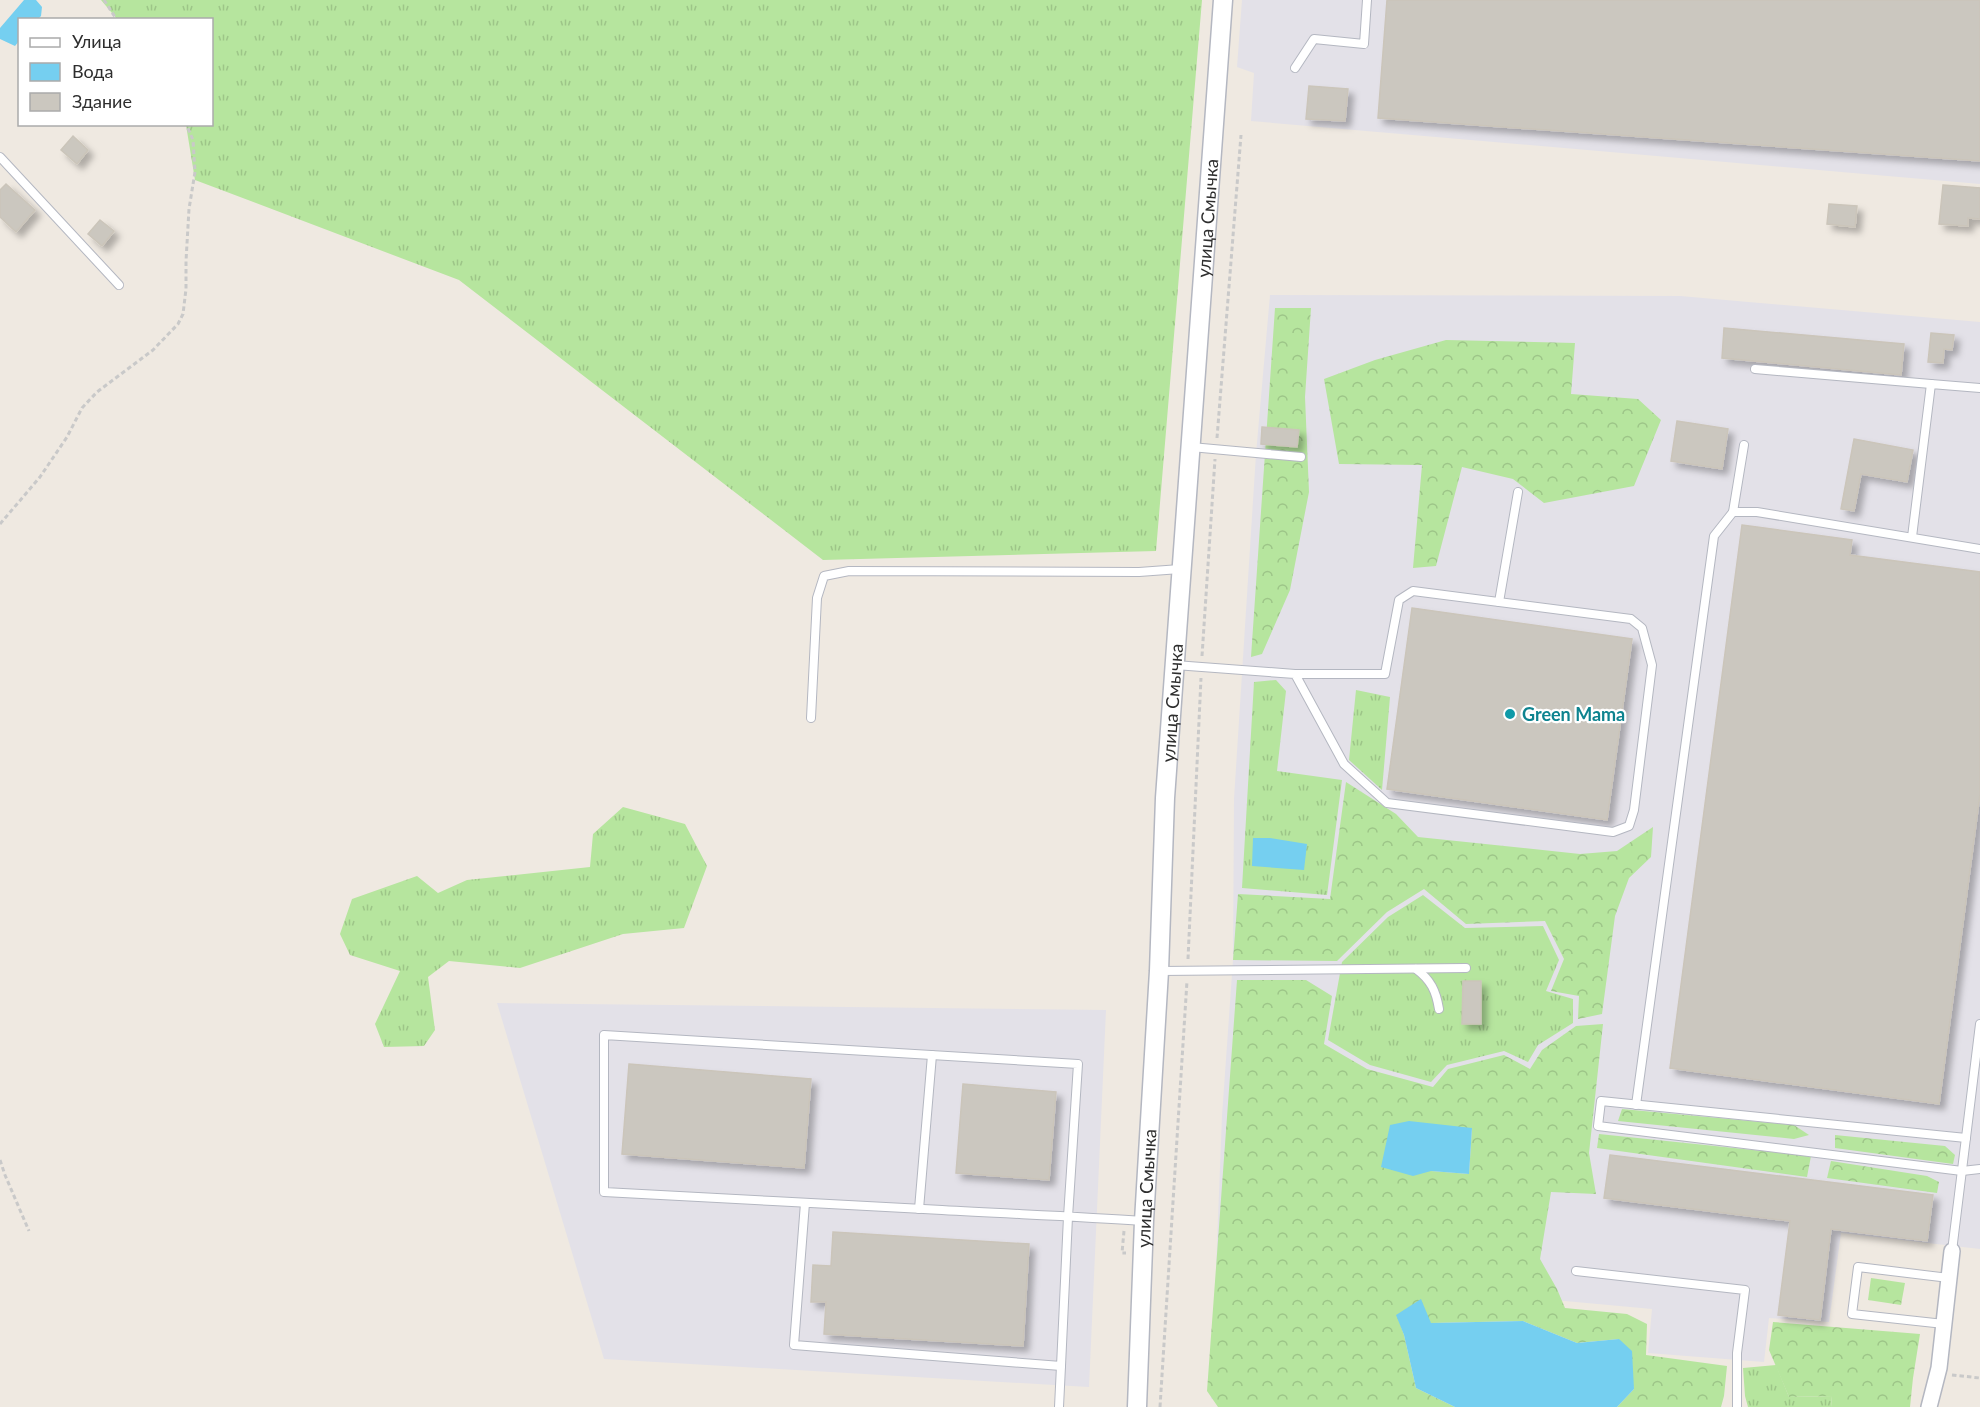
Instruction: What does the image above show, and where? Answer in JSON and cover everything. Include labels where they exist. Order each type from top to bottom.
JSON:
[{"type":"street","name":"улица Смычка","points":[[1137,1407],[1144,1221],[1159,970],[1164,798],[1223,0]]},
{"type":"street","points":[[1929,1407],[1937,1373],[1952,1251]]},
{"type":"lane","points":[[1295,68],[1314,39],[1364,44],[1367,0]]},
{"type":"lane","points":[[0,157],[119,285]]},
{"type":"lane","points":[[1755,369],[1980,388]]},
{"type":"lane","points":[[1912,537],[1931,384]]},
{"type":"lane","points":[[1636,1105],[1714,536],[1733,512],[1744,445]]},
{"type":"lane","points":[[1190,447],[1301,457]]},
{"type":"lane","points":[[1499,602],[1518,492]]},
{"type":"lane","points":[[1733,512],[1758,512],[1980,549]]},
{"type":"lane","points":[[811,718],[817,598],[824,576],[849,571],[1139,572],[1180,569]]},
{"type":"lane","points":[[1174,665],[1295,674],[1385,674],[1399,600],[1413,591],[1631,620],[1642,628],[1652,665],[1634,810],[1629,826],[1613,832],[1387,803],[1344,764],[1295,674]]},
{"type":"lane","points":[[1159,970],[1466,968]]},
{"type":"lane","points":[[1416,969],[1427,977],[1436,991],[1439,1009]]},
{"type":"lane","points":[[1952,1251],[1980,1024]]},
{"type":"lane","points":[[1059,1407],[1068,1217],[1078,1064],[604,1035],[604,1192],[805,1203],[919,1209],[1068,1217],[1144,1221]]},
{"type":"lane","points":[[919,1209],[932,1055]]},
{"type":"lane","points":[[1966,1138],[1601,1101],[1598,1126],[1962,1171],[1980,1169]]},
{"type":"lane","points":[[805,1203],[794,1345],[1061,1366]]},
{"type":"lane","points":[[1944,1323],[1852,1314],[1858,1267],[1949,1278]]},
{"type":"lane","points":[[1576,1271],[1745,1290],[1737,1353],[1737,1407]]},
{"type":"path","points":[[104,0],[116,18]]},
{"type":"path","points":[[0,524],[40,477],[67,437],[82,408],[97,392],[153,350],[178,324],[183,314],[189,209],[195,172],[193,140],[187,126]]},
{"type":"path","points":[[1160,1407],[1187,970],[1201,667],[1241,135]]},
{"type":"path","points":[[0,1160],[4,1175],[29,1230]]},
{"type":"path","points":[[1937,1373],[1980,1378]]},
{"type":"shaded area","points":[[1242,0],[1980,0],[1980,184],[1251,121],[1254,73],[1237,67]]},
{"type":"shaded area","points":[[1270,295],[1680,296],[1980,322],[1980,1249],[1841,1233],[1829,1322],[1769,1318],[1764,1362],[1648,1353],[1652,1309],[1432,1289],[1385,1317],[1377,1405],[1211,1399],[1222,1116],[1233,960],[1234,799],[1256,454]]},
{"type":"shaded area","points":[[497,1003],[1106,1010],[1089,1387],[604,1359]]},
{"type":"green space","points":[[101,0],[1202,0],[1156,551],[823,560],[459,280],[195,180],[186,126],[213,126],[213,18],[116,18]]},
{"type":"green space","points":[[1275,308],[1311,308],[1305,397],[1309,492],[1290,590],[1262,654],[1251,657]]},
{"type":"green space","points":[[1446,340],[1575,343],[1571,394],[1638,399],[1661,420],[1634,486],[1544,503],[1513,479],[1462,467],[1436,566],[1413,568],[1422,465],[1339,464],[1324,379],[1375,360]]},
{"type":"green space","points":[[1276,680],[1286,691],[1277,771],[1342,780],[1327,895],[1242,888],[1254,682]]},
{"type":"green space","points":[[1356,690],[1390,697],[1382,790],[1349,760]]},
{"type":"green space","points":[[1346,782],[1396,814],[1418,837],[1580,854],[1617,851],[1653,827],[1651,857],[1629,878],[1615,916],[1602,1014],[1578,1019],[1579,996],[1551,991],[1564,959],[1545,921],[1466,924],[1424,889],[1387,912],[1337,961],[1233,960],[1238,894],[1330,899]]},
{"type":"green space","points":[[623,807],[685,824],[707,866],[684,928],[623,934],[520,968],[449,961],[428,977],[435,1030],[424,1046],[384,1047],[375,1024],[400,971],[350,955],[340,934],[352,899],[417,876],[438,893],[467,880],[590,867],[593,834]]},
{"type":"green space","points":[[1423,895],[1465,928],[1543,926],[1559,960],[1546,991],[1573,999],[1573,1023],[1538,1045],[1528,1062],[1504,1051],[1447,1065],[1431,1082],[1370,1065],[1328,1040],[1342,962],[1388,917]]},
{"type":"green space","points":[[1237,980],[1306,980],[1332,996],[1324,1044],[1367,1069],[1433,1087],[1448,1069],[1504,1055],[1530,1069],[1542,1050],[1576,1026],[1603,1024],[1589,1153],[1596,1194],[1551,1192],[1540,1259],[1565,1308],[1627,1314],[1647,1324],[1646,1355],[1727,1366],[1721,1407],[1617,1407],[1634,1389],[1619,1339],[1577,1343],[1523,1321],[1431,1323],[1397,1315],[1416,1388],[1455,1407],[1218,1407],[1207,1391]],"holes":[[[1472,1128],[1469,1174],[1431,1171]]]},
{"type":"green space","points":[[1622,1109],[1794,1125],[1809,1135],[1794,1139],[1618,1121]]},
{"type":"green space","points":[[1599,1134],[1811,1156],[1807,1177],[1597,1148]]},
{"type":"green space","points":[[1835,1135],[1945,1146],[1955,1155],[1953,1164],[1835,1148]]},
{"type":"green space","points":[[1831,1161],[1927,1176],[1939,1182],[1937,1193],[1827,1178]]},
{"type":"green space","points":[[1871,1278],[1905,1283],[1901,1305],[1868,1300]]},
{"type":"green space","points":[[1773,1322],[1920,1334],[1910,1407],[1831,1407],[1832,1396],[1789,1397],[1769,1350]]},
{"type":"green space","points":[[1776,1365],[1789,1397],[1832,1396],[1831,1407],[1748,1407],[1743,1368]]},
{"type":"water","points":[[24,0],[36,0],[42,7],[39,18],[18,18],[18,42],[15,46],[0,39],[0,28]]},
{"type":"water","points":[[1253,838],[1270,838],[1307,844],[1304,870],[1252,866]]},
{"type":"water","points":[[1409,1121],[1472,1128],[1469,1174],[1431,1171],[1413,1176],[1381,1167],[1390,1125]]},
{"type":"water","points":[[1421,1299],[1431,1323],[1523,1321],[1577,1343],[1619,1339],[1632,1351],[1634,1389],[1617,1407],[1455,1407],[1416,1388],[1404,1335],[1396,1315]]},
{"type":"building","points":[[1387,0],[1980,0],[1980,161],[1378,118]]},
{"type":"building","points":[[1309,86],[1348,89],[1345,121],[1306,119]]},
{"type":"building","points":[[73,136],[88,150],[77,164],[61,150]]},
{"type":"building","points":[[6,184],[35,210],[16,232],[0,217],[0,190]]},
{"type":"building","points":[[1943,185],[1980,188],[1980,219],[1968,218],[1968,226],[1939,224]]},
{"type":"building","points":[[1829,204],[1857,206],[1855,227],[1827,224]]},
{"type":"building","points":[[100,220],[114,231],[102,246],[88,234]]},
{"type":"building","points":[[1724,328],[1904,344],[1901,375],[1722,358]]},
{"type":"building","points":[[1931,333],[1954,335],[1952,350],[1944,349],[1943,363],[1928,362]]},
{"type":"building","points":[[1677,421],[1728,429],[1722,469],[1671,461]]},
{"type":"building","points":[[1262,427],[1299,430],[1297,447],[1261,444]]},
{"type":"building","points":[[1854,439],[1913,450],[1907,482],[1861,474],[1854,511],[1841,509]]},
{"type":"building","points":[[1742,525],[1852,540],[1850,555],[1980,572],[1980,794],[1939,1104],[1670,1068]]},
{"type":"building","name":"Green Mama","points":[[1412,608],[1632,639],[1607,820],[1387,789]]},
{"type":"building","points":[[1463,981],[1481,981],[1481,1024],[1462,1024]]},
{"type":"building","points":[[629,1064],[811,1079],[804,1168],[622,1154]]},
{"type":"building","points":[[963,1084],[1056,1092],[1049,1180],[956,1173]]},
{"type":"building","points":[[1610,1155],[1933,1195],[1927,1241],[1831,1229],[1820,1320],[1778,1315],[1790,1221],[1604,1198]]},
{"type":"building","points":[[833,1232],[1029,1244],[1023,1346],[824,1334],[826,1302],[811,1302],[813,1265],[831,1266]]},
{"type":"place","name":"Green Mama","points":[[1510,714]]}]
